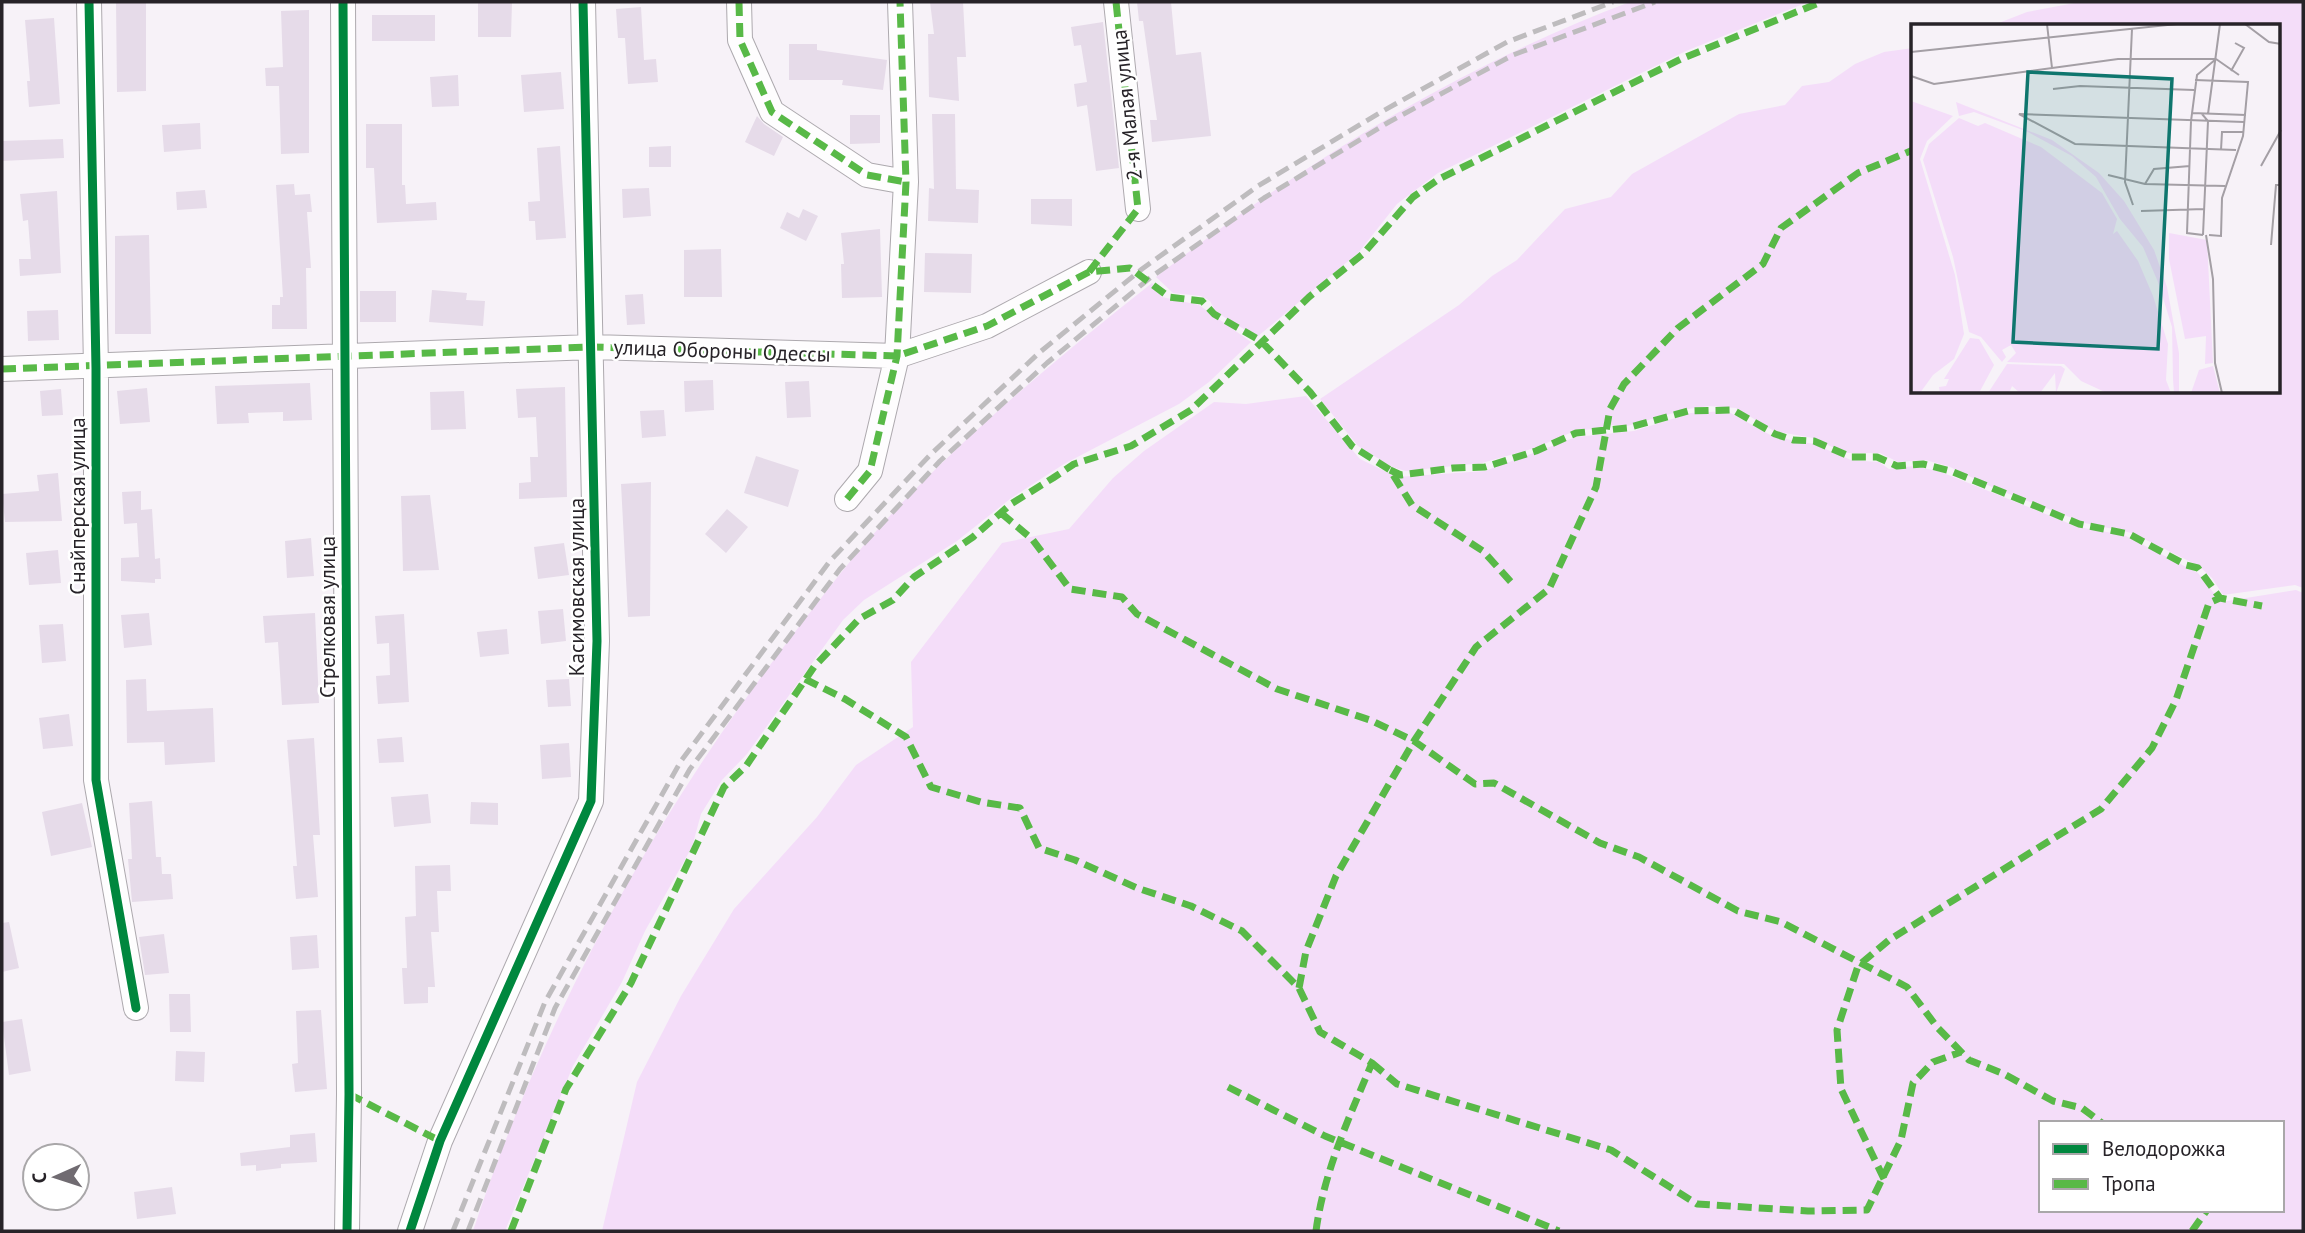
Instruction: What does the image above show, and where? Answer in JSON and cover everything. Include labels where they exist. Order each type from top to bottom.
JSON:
[{"type":"street","name":"Снайперская улица","points":[[89,2],[96,368],[96,780],[136,1007]]},
{"type":"street","name":"Стрелковая улица","points":[[343,2],[349,1094],[347,1231]]},
{"type":"street","name":"Касимовская улица","points":[[410,1231],[440,1141],[591,801],[597,640],[583,2]]},
{"type":"street","points":[[739,2],[740,40],[772,112],[867,175],[906,182]]},
{"type":"street","points":[[847,499],[870,471],[897,356],[906,182],[900,2]]},
{"type":"street","name":"2-я Малая улица","points":[[1116,2],[1138,209]]},
{"type":"street","name":"улица Обороны Одессы","points":[[2,369],[96,368],[592,346],[897,356],[987,326],[1089,272]]},
{"type":"shaded area","points":[[1630,2],[1808,2],[1686,51],[1438,173],[1397,204],[1359,252],[1257,337],[1216,312],[1210,301],[1201,296],[1173,293],[1156,277],[1267,196],[1383,122],[1504,56]]},
{"type":"shaded area","points":[[2080,2],[2303,2],[2303,588],[2295,585],[2223,595],[2212,578],[2199,566],[2132,533],[2085,523],[1996,489],[1948,466],[1925,460],[1898,462],[1880,453],[1845,453],[1813,438],[1774,431],[1736,408],[1709,406],[1627,426],[1610,425],[1600,429],[1577,430],[1535,448],[1482,463],[1406,471],[1392,467],[1358,446],[1320,399],[1459,305],[1492,276],[1517,260],[1565,209],[1611,197],[1632,174],[1739,114],[1785,105],[1802,86],[1829,82],[1855,64],[1884,52],[1911,48],[1911,394],[2280,394],[2280,24],[1996,24],[2027,12]]},
{"type":"shaded area","points":[[1152,283],[1162,297],[1199,305],[1251,342],[1209,382],[1179,404],[1064,464],[1010,499],[957,541],[864,600],[843,620],[747,754],[722,780],[701,814],[692,847],[645,931],[622,982],[573,1066],[505,1231],[473,1231],[532,1075],[567,999],[645,853],[736,713],[826,592],[898,507],[1021,390]]},
{"type":"shaded area","points":[[1306,396],[1360,459],[1397,477],[1485,471],[1576,437],[1634,431],[1691,413],[1727,411],[1774,437],[1814,444],[1851,460],[1879,462],[1889,469],[1914,466],[1941,472],[2078,527],[2124,535],[2198,573],[2221,602],[2296,590],[2303,593],[2303,1231],[602,1231],[637,1082],[681,996],[734,909],[817,817],[856,765],[913,727],[911,662],[1002,543],[1069,529],[1113,478],[1144,451],[1214,402],[1246,404]]},
{"type":"building","points":[[116,2],[146,2],[146,91],[117,92]]},
{"type":"building","points":[[478,2],[512,2],[511,37],[478,37]]},
{"type":"building","points":[[930,2],[963,2],[966,57],[957,57],[959,101],[929,97],[928,34],[934,34]]},
{"type":"building","points":[[1137,2],[1171,2],[1176,55],[1201,52],[1211,136],[1152,142],[1150,120],[1157,120],[1143,21],[1139,21]]},
{"type":"building","points":[[641,7],[644,60],[656,59],[658,82],[628,84],[625,38],[618,38],[616,9]]},
{"type":"building","points":[[309,10],[309,153],[281,154],[279,86],[266,86],[265,68],[283,67],[281,11]]},
{"type":"building","points":[[372,15],[435,15],[435,41],[372,41]]},
{"type":"building","points":[[54,18],[60,104],[29,107],[27,81],[30,81],[25,20]]},
{"type":"building","points":[[1103,22],[1119,168],[1096,171],[1087,105],[1077,107],[1074,84],[1087,82],[1081,45],[1074,46],[1071,27]]},
{"type":"building","points":[[789,44],[817,44],[817,50],[887,60],[883,90],[842,85],[843,80],[789,80]]},
{"type":"building","points":[[561,72],[564,109],[524,112],[521,75]]},
{"type":"building","points":[[458,75],[459,106],[432,107],[430,77]]},
{"type":"building","points":[[932,114],[955,114],[956,189],[979,190],[978,223],[928,221],[929,188],[934,189]]},
{"type":"building","points":[[850,115],[880,115],[880,143],[850,144]]},
{"type":"building","points":[[757,116],[783,137],[774,156],[745,142]]},
{"type":"building","points":[[200,123],[201,149],[164,152],[162,125]]},
{"type":"building","points":[[366,124],[402,124],[402,185],[405,185],[406,204],[436,202],[437,220],[377,223],[374,168],[366,168]]},
{"type":"building","points":[[63,139],[64,158],[2,161],[2,141]]},
{"type":"building","points":[[560,146],[566,238],[536,240],[535,221],[529,221],[528,202],[540,201],[537,148]]},
{"type":"building","points":[[671,146],[671,167],[649,167],[649,147]]},
{"type":"building","points":[[294,184],[295,195],[310,194],[312,212],[307,212],[311,268],[306,268],[307,329],[272,329],[272,305],[280,305],[280,297],[283,297],[276,185]]},
{"type":"building","points":[[649,188],[651,216],[623,218],[622,189]]},
{"type":"building","points":[[205,190],[207,208],[177,210],[176,192]]},
{"type":"building","points":[[57,191],[61,273],[20,276],[19,259],[31,259],[28,220],[23,221],[20,194]]},
{"type":"building","points":[[1031,199],[1072,199],[1072,226],[1031,224]]},
{"type":"building","points":[[803,209],[818,216],[806,241],[780,228],[787,212],[799,218]]},
{"type":"building","points":[[880,229],[882,297],[842,298],[841,264],[844,264],[841,233]]},
{"type":"building","points":[[149,235],[151,334],[115,334],[115,236]]},
{"type":"building","points":[[721,249],[722,297],[684,297],[684,250]]},
{"type":"building","points":[[925,253],[972,254],[971,293],[924,292]]},
{"type":"building","points":[[432,290],[467,293],[466,300],[485,301],[483,326],[429,322]]},
{"type":"building","points":[[360,291],[396,291],[396,322],[360,322]]},
{"type":"building","points":[[643,294],[645,324],[627,325],[625,295]]},
{"type":"building","points":[[58,310],[59,340],[28,341],[27,311]]},
{"type":"building","points":[[713,380],[714,410],[685,412],[684,381]]},
{"type":"building","points":[[809,381],[811,417],[787,418],[785,382]]},
{"type":"building","points":[[310,383],[312,420],[283,421],[283,412],[248,413],[249,423],[217,424],[215,386]]},
{"type":"building","points":[[565,387],[567,497],[519,499],[519,483],[531,482],[530,457],[538,457],[536,417],[518,418],[516,389]]},
{"type":"building","points":[[147,388],[150,422],[120,424],[117,391]]},
{"type":"building","points":[[61,389],[63,415],[42,416],[40,391]]},
{"type":"building","points":[[464,391],[466,429],[431,430],[430,392]]},
{"type":"building","points":[[664,410],[666,436],[642,438],[640,411]]},
{"type":"building","points":[[756,456],[799,470],[788,507],[744,493]]},
{"type":"building","points":[[58,473],[62,521],[5,522],[2,494],[39,491],[37,475]]},
{"type":"building","points":[[651,482],[650,616],[628,617],[621,484]]},
{"type":"building","points":[[141,491],[141,510],[152,509],[155,559],[160,558],[161,579],[155,579],[155,583],[121,581],[121,558],[139,557],[137,523],[124,524],[122,492]]},
{"type":"building","points":[[430,495],[439,570],[403,571],[401,496]]},
{"type":"building","points":[[727,509],[748,527],[726,553],[705,534]]},
{"type":"building","points":[[311,538],[314,576],[287,578],[285,541]]},
{"type":"building","points":[[564,543],[569,575],[538,579],[534,547]]},
{"type":"building","points":[[58,550],[61,583],[29,585],[26,553]]},
{"type":"building","points":[[563,609],[566,641],[541,644],[538,611]]},
{"type":"building","points":[[149,613],[152,645],[124,648],[121,615]]},
{"type":"building","points":[[315,613],[319,703],[282,705],[278,642],[265,643],[263,616]]},
{"type":"building","points":[[404,614],[409,702],[378,704],[376,676],[390,675],[389,643],[377,644],[375,616]]},
{"type":"building","points":[[63,624],[66,661],[42,663],[39,625]]},
{"type":"building","points":[[507,629],[509,654],[480,657],[477,632]]},
{"type":"building","points":[[146,679],[147,711],[213,708],[215,762],[165,765],[164,742],[127,743],[126,680]]},
{"type":"building","points":[[569,679],[571,706],[548,707],[546,680]]},
{"type":"building","points":[[69,714],[73,746],[43,749],[39,718]]},
{"type":"building","points":[[402,737],[404,762],[379,763],[377,739]]},
{"type":"building","points":[[314,738],[320,835],[313,835],[318,897],[296,899],[293,866],[297,866],[287,740]]},
{"type":"building","points":[[569,743],[571,777],[542,779],[540,745]]},
{"type":"building","points":[[428,794],[431,823],[394,827],[391,797]]},
{"type":"building","points":[[152,801],[156,857],[161,857],[162,874],[171,874],[173,899],[132,902],[128,859],[132,859],[129,803]]},
{"type":"building","points":[[471,802],[498,803],[498,825],[470,824]]},
{"type":"building","points":[[82,803],[92,847],[51,856],[42,812]]},
{"type":"building","points":[[450,865],[451,891],[437,891],[439,932],[431,932],[435,987],[428,987],[428,1003],[404,1004],[402,968],[407,968],[405,917],[416,916],[415,866]]},
{"type":"building","points":[[9,922],[19,968],[2,972],[2,923]]},
{"type":"building","points":[[164,934],[169,973],[145,975],[139,937]]},
{"type":"building","points":[[317,935],[319,968],[292,970],[290,937]]},
{"type":"building","points":[[169,994],[190,994],[191,1032],[170,1032]]},
{"type":"building","points":[[321,1010],[327,1089],[295,1092],[292,1064],[298,1063],[296,1011]]},
{"type":"building","points":[[22,1019],[31,1071],[9,1075],[2,1022]]},
{"type":"building","points":[[176,1051],[205,1052],[204,1082],[175,1081]]},
{"type":"building","points":[[315,1133],[317,1162],[281,1164],[281,1168],[256,1171],[256,1165],[241,1166],[240,1153],[290,1147],[290,1135]]},
{"type":"building","points":[[172,1187],[176,1214],[137,1219],[134,1192]]},
{"type":"railway","points":[[453,1231],[545,1002],[681,761],[830,561],[931,454],[1040,352],[1142,269],[1258,186],[1381,112],[1507,42],[1613,2]]},
{"type":"railway","points":[[468,1231],[555,1008],[690,769],[840,569],[940,461],[1047,363],[1151,277],[1264,198],[1389,122],[1513,55],[1655,2]]},
{"type":"marked path","points":[[739,2],[740,40],[772,112],[867,175],[906,182]]},
{"type":"marked path","points":[[847,499],[870,471],[897,356],[906,182],[900,2]]},
{"type":"marked path","points":[[1089,272],[1138,209],[1116,2]]},
{"type":"marked path","points":[[511,1231],[566,1089],[631,983],[724,787],[746,766],[814,667],[859,619],[893,600],[914,577],[973,537],[1011,504],[1074,464],[1131,446],[1191,410],[1309,297],[1363,254],[1413,197],[1439,179],[1681,59],[1821,2]]},
{"type":"marked path","points":[[1299,988],[1306,951],[1336,876],[1414,741],[1476,647],[1549,589],[1596,487],[1610,409],[1624,384],[1678,328],[1763,264],[1781,228],[1858,173],[1911,151]]},
{"type":"marked path","points":[[2,369],[592,347],[897,356],[987,326],[1089,272],[1130,268],[1169,297],[1202,301],[1214,314],[1261,341],[1310,392],[1352,446],[1390,470],[1412,505],[1483,551],[1511,582]]},
{"type":"marked path","points":[[1390,470],[1401,475],[1485,467],[1536,451],[1576,433],[1627,428],[1688,411],[1733,410],[1775,434],[1793,440],[1814,441],[1851,457],[1877,457],[1897,466],[1923,464],[1951,471],[2079,524],[2129,534],[2186,565],[2198,568],[2220,598]]},
{"type":"marked path","points":[[1001,513],[1032,539],[1070,589],[1122,597],[1137,614],[1277,689],[1370,720],[1414,741],[1475,784],[1494,783],[1600,843],[1639,857],[1738,911],[1781,922],[1907,987],[1937,1027],[1969,1060],[2004,1074],[2053,1101],[2082,1108],[2099,1121]]},
{"type":"marked path","points":[[1884,1179],[1841,1089],[1837,1030],[1858,966],[1889,940],[2101,809],[2152,748],[2176,700],[2209,603],[2220,598],[2262,606]]},
{"type":"marked path","points":[[805,679],[845,699],[906,737],[931,787],[981,802],[1020,808],[1039,848],[1075,860],[1137,888],[1191,906],[1242,931],[1299,988],[1320,1032],[1372,1063],[1331,1166],[1316,1231]]},
{"type":"marked path","points":[[1372,1063],[1397,1084],[1611,1150],[1697,1204],[1808,1211],[1867,1210],[1901,1140],[1913,1083],[1933,1062],[1961,1052]]},
{"type":"marked path","points":[[1228,1087],[1325,1136],[1559,1231]]},
{"type":"marked path","points":[[349,1094],[440,1141]]},
{"type":"marked path","points":[[2192,1231],[2206,1212]]},
{"type":"cycle path","points":[[89,2],[96,368],[96,780],[136,1008]]},
{"type":"cycle path","points":[[343,2],[349,1094],[347,1231]]},
{"type":"cycle path","points":[[410,1231],[440,1141],[591,801],[597,641],[583,2]]}]
